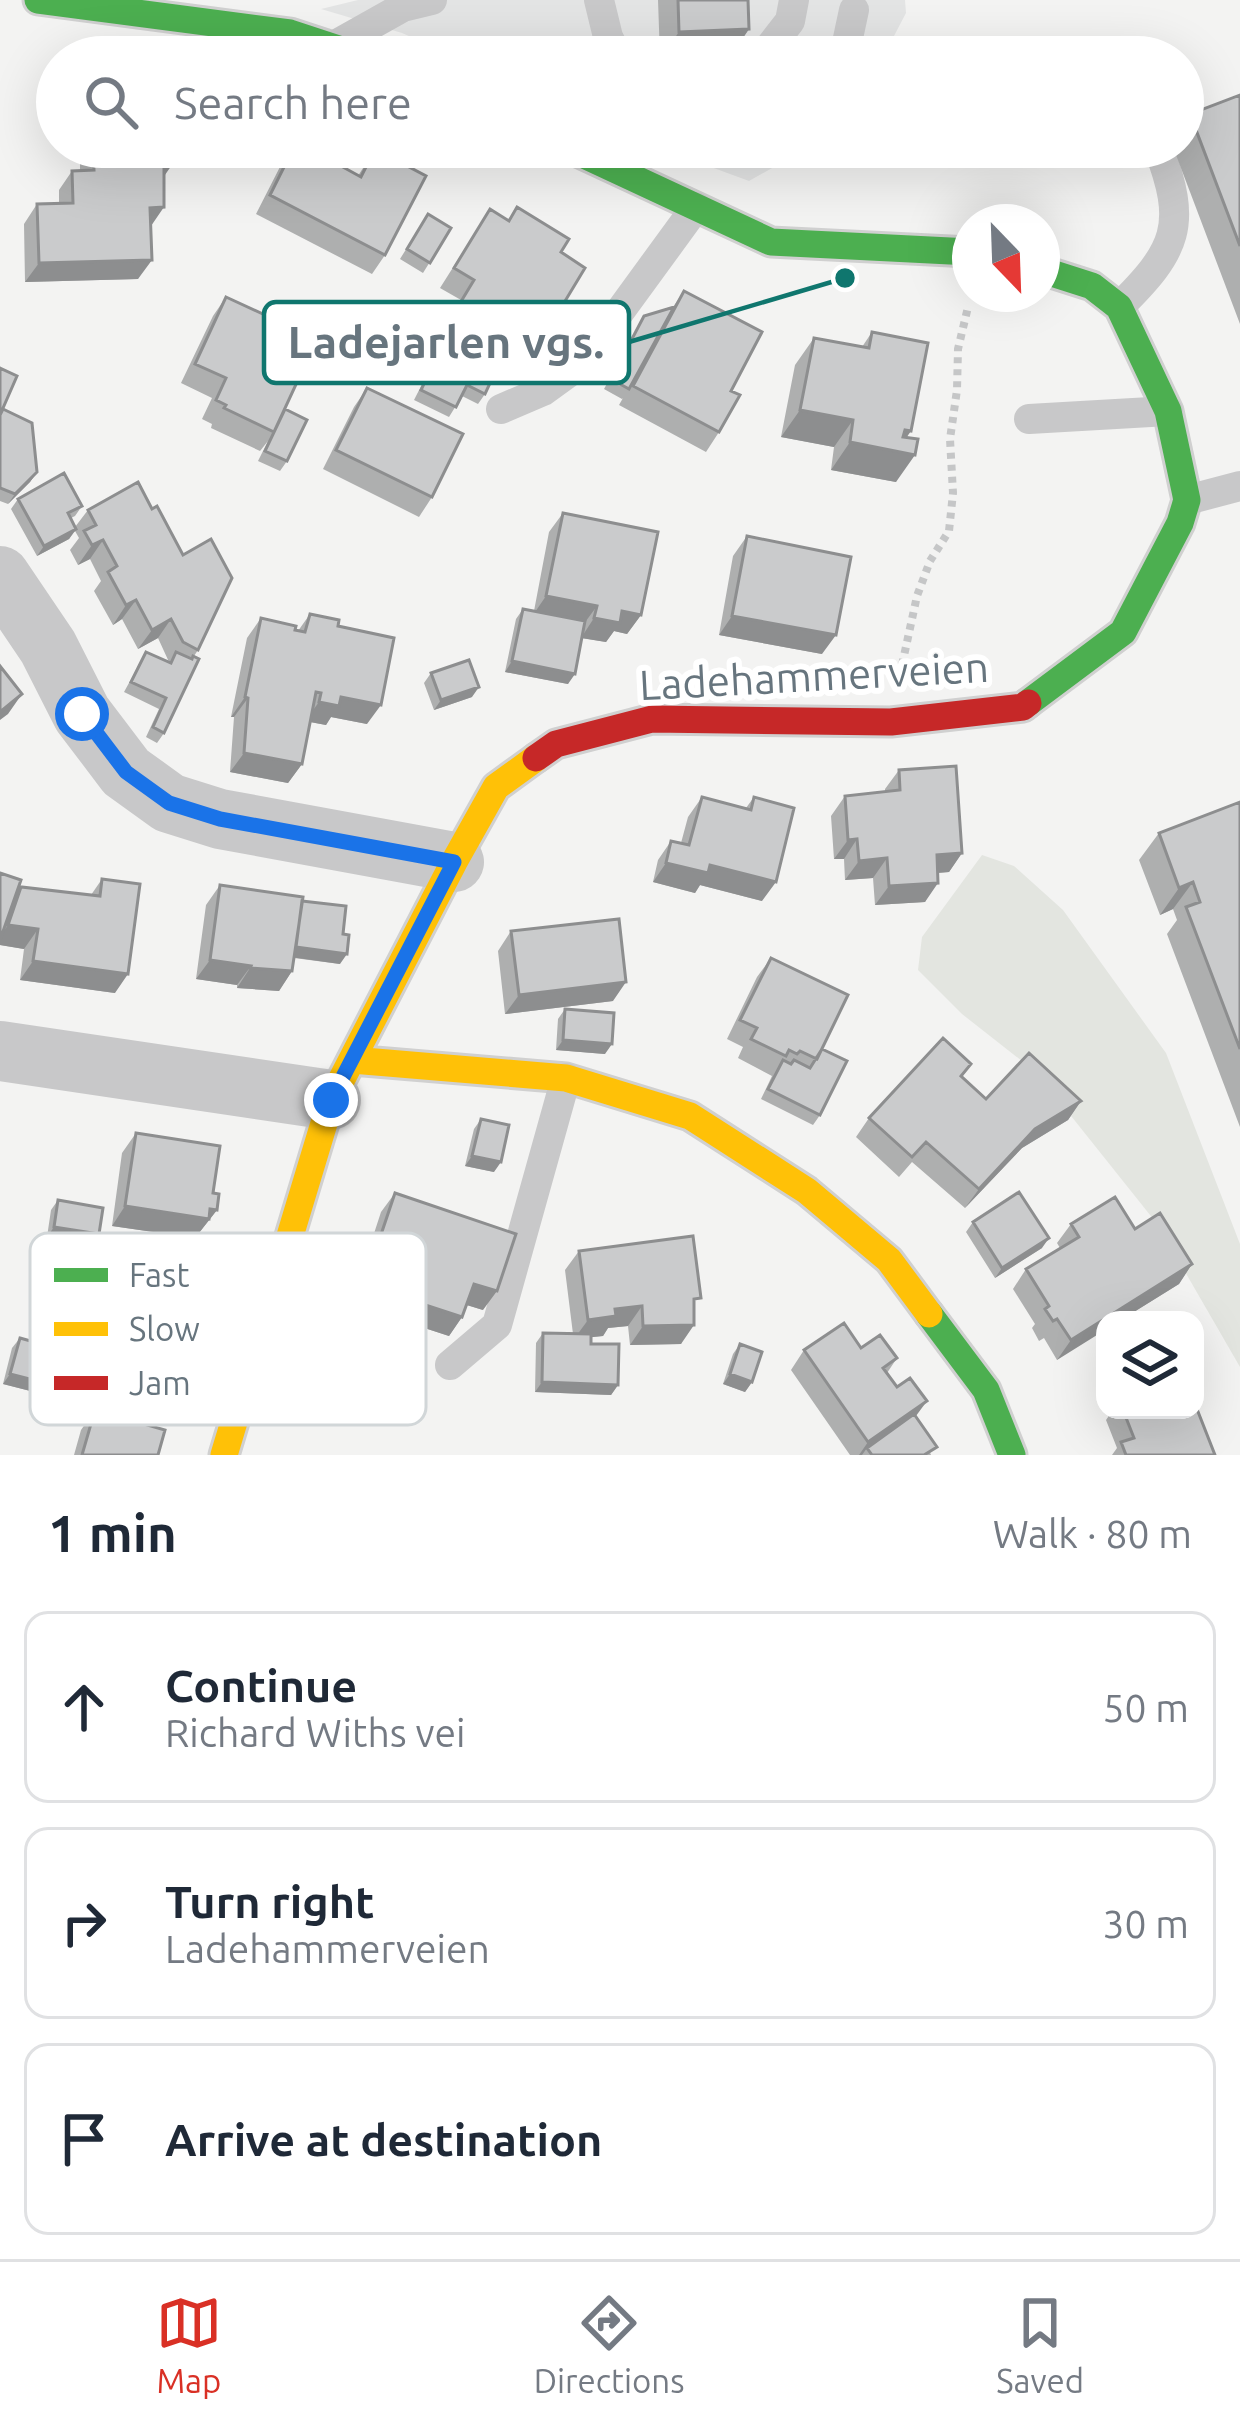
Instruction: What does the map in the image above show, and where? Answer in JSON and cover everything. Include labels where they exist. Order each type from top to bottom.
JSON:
[{"type":"street","points":[[38,0],[300,36]]},
{"type":"street","points":[[612,168],[771,242],[952,251]]},
{"type":"street","points":[[1060,276],[1093,286],[1119,307],[1168,411],[1187,500]]},
{"type":"street","name":"Ladehammerveien","points":[[294,1233],[342,1080],[496,787],[556,744],[652,719],[891,722],[1023,707],[1123,632],[1180,523],[1187,500]]},
{"type":"street","points":[[0,576],[48,647],[82,714],[126,772],[169,803],[220,819],[454,862]]},
{"type":"street","points":[[0,1051],[342,1080],[566,1078],[690,1116],[807,1191],[890,1260],[986,1390],[1012,1455]]},
{"type":"street","name":"Ladehammerveien","points":[[224,1455],[233,1425]]},
{"type":"lane","points":[[351,36],[404,8],[432,0]]},
{"type":"lane","points":[[599,0],[608,36]]},
{"type":"lane","points":[[778,36],[790,21],[794,0]]},
{"type":"lane","points":[[848,36],[854,10]]},
{"type":"lane","points":[[1119,307],[1150,277],[1170,244],[1176,209],[1165,168]]},
{"type":"lane","points":[[500,409],[543,391],[583,362],[696,207]]},
{"type":"lane","points":[[1028,419],[1168,411]]},
{"type":"lane","points":[[1187,500],[1240,486]]},
{"type":"lane","points":[[450,1364],[496,1325],[566,1078]]},
{"type":"path","points":[[891,722],[917,596],[949,531],[950,439],[958,350],[967,312]]},
{"type":"shaded area","points":[[358,0],[905,0],[906,13],[894,36],[409,36],[321,9]]},
{"type":"shaded area","points":[[714,168],[772,168],[749,181]]},
{"type":"shaded area","points":[[982,855],[1014,866],[1063,910],[1166,1053],[1240,1244],[1240,1367],[1158,1225],[1036,1072],[962,1014],[918,970],[922,937]]},
{"type":"building","points":[[678,0],[748,0],[749,29],[679,32]]},
{"type":"building","points":[[1240,95],[1240,246],[1204,151],[1204,109]]},
{"type":"building","points":[[164,168],[164,207],[150,208],[152,260],[39,263],[37,204],[73,203],[72,171]]},
{"type":"building","points":[[284,168],[345,168],[361,177],[366,168],[411,168],[426,176],[385,255],[270,195]]},
{"type":"building","points":[[517,207],[569,239],[561,252],[585,268],[550,326],[526,312],[498,354],[448,323],[474,280],[454,268],[490,209],[509,221]]},
{"type":"building","points":[[428,214],[451,228],[430,263],[407,249]]},
{"type":"building","points":[[684,291],[762,332],[731,391],[740,395],[719,432],[633,386]]},
{"type":"building","points":[[226,297],[317,339],[274,432],[224,408],[216,400],[226,378],[195,364]]},
{"type":"building","points":[[674,307],[629,389],[611,379],[644,316]]},
{"type":"building","points":[[872,332],[928,343],[911,431],[905,430],[903,437],[918,439],[915,455],[850,442],[853,420],[800,410],[814,338],[869,348]]},
{"type":"building","points":[[444,342],[497,368],[485,394],[467,385],[456,407],[421,390]]},
{"type":"building","points":[[0,368],[17,376],[0,415]]},
{"type":"building","points":[[367,388],[463,434],[432,497],[336,450]]},
{"type":"building","points":[[3,409],[32,423],[37,472],[15,494],[0,488]]},
{"type":"building","points":[[285,409],[307,420],[287,461],[265,451]]},
{"type":"building","points":[[64,473],[82,506],[68,513],[76,529],[44,546],[18,499]]},
{"type":"building","points":[[138,482],[183,555],[211,539],[232,578],[198,650],[183,642],[171,619],[152,630],[136,600],[126,605],[108,572],[117,566],[103,540],[92,545],[84,531],[96,525],[88,510]]},
{"type":"building","points":[[563,513],[658,532],[641,615],[622,611],[620,623],[594,618],[597,606],[546,596]]},
{"type":"building","points":[[747,536],[851,557],[836,635],[732,616]]},
{"type":"building","points":[[523,609],[585,621],[575,674],[512,661]]},
{"type":"building","points":[[310,614],[339,620],[338,626],[394,638],[381,705],[341,697],[339,706],[319,702],[321,693],[316,692],[302,764],[244,753],[245,697],[261,618],[305,632]]},
{"type":"building","points":[[146,652],[171,663],[176,652],[199,659],[164,733],[153,727],[166,698],[131,682]]},
{"type":"building","points":[[469,660],[479,687],[441,700],[431,673]]},
{"type":"building","points":[[0,666],[22,694],[0,712]]},
{"type":"building","points":[[956,766],[962,853],[937,855],[938,883],[889,886],[887,858],[859,861],[857,839],[848,840],[845,796],[900,790],[899,770]]},
{"type":"building","points":[[702,797],[751,810],[754,797],[794,808],[776,882],[710,865],[708,873],[666,863],[671,841],[689,845]]},
{"type":"building","points":[[1240,802],[1240,1049],[1186,907],[1200,902],[1193,882],[1179,888],[1159,833]]},
{"type":"building","points":[[0,873],[21,880],[0,940]]},
{"type":"building","points":[[102,879],[140,884],[128,974],[33,961],[38,929],[8,925],[21,887],[100,896]]},
{"type":"building","points":[[220,885],[303,897],[292,971],[210,960]]},
{"type":"building","points":[[302,901],[346,906],[347,954],[296,947]]},
{"type":"building","points":[[619,919],[626,982],[519,995],[511,931]]},
{"type":"building","points":[[771,958],[848,995],[817,1059],[800,1051],[789,1050],[786,1056],[751,1039],[757,1028],[740,1020]]},
{"type":"building","points":[[565,1009],[614,1013],[612,1044],[563,1040]]},
{"type":"building","points":[[943,1038],[971,1064],[961,1076],[986,1099],[1029,1053],[1081,1101],[1035,1129],[979,1189],[926,1142],[912,1157],[869,1118]]},
{"type":"building","points":[[822,1049],[847,1061],[820,1115],[768,1089],[783,1060],[810,1068]]},
{"type":"building","points":[[481,1119],[509,1125],[501,1162],[472,1156]]},
{"type":"building","points":[[136,1133],[220,1146],[213,1193],[219,1194],[217,1210],[210,1209],[209,1219],[125,1206]]},
{"type":"building","points":[[1019,1192],[1049,1238],[1002,1268],[973,1222]]},
{"type":"building","points":[[395,1193],[516,1234],[497,1291],[474,1284],[462,1317],[426,1305],[426,1233],[382,1233]]},
{"type":"building","points":[[1115,1197],[1135,1229],[1160,1213],[1192,1264],[1117,1311],[1096,1311],[1096,1324],[1071,1340],[1045,1309],[1049,1306],[1026,1269],[1079,1237],[1071,1224]]},
{"type":"building","points":[[58,1200],[103,1208],[99,1233],[54,1227]]},
{"type":"building","points":[[693,1236],[701,1298],[694,1299],[694,1325],[643,1326],[642,1306],[615,1309],[616,1316],[588,1320],[579,1251]]},
{"type":"building","points":[[844,1323],[861,1348],[880,1335],[897,1358],[883,1368],[897,1387],[910,1378],[927,1401],[868,1442],[804,1350]]},
{"type":"building","points":[[543,1333],[591,1334],[591,1344],[619,1344],[618,1385],[542,1382]]},
{"type":"building","points":[[20,1338],[30,1341],[30,1379],[10,1374]]},
{"type":"building","points":[[740,1344],[762,1352],[752,1382],[730,1374]]},
{"type":"building","points":[[914,1414],[937,1447],[924,1455],[872,1455],[867,1448]]},
{"type":"building","points":[[1127,1419],[1201,1419],[1215,1455],[1126,1455],[1121,1442],[1134,1438]]},
{"type":"building","points":[[91,1425],[148,1425],[165,1430],[158,1455],[82,1455]]},
{"type":"traffic: fast","points":[[38,0],[299,36]]},
{"type":"traffic: fast","points":[[612,168],[771,242],[952,251]]},
{"type":"traffic: fast","points":[[1028,703],[1123,632],[1180,523],[1187,500],[1168,411],[1119,307],[1092,286],[1060,276]]},
{"type":"traffic: fast","points":[[929,1314],[986,1390],[1012,1455]]},
{"type":"traffic: slow","points":[[291,1233],[331,1100],[496,787],[536,758]]},
{"type":"traffic: slow","points":[[352,1060],[566,1078],[690,1116],[807,1191],[889,1260],[929,1314]]},
{"type":"traffic: slow","points":[[224,1455],[233,1425]]},
{"type":"traffic: jam","points":[[536,758],[556,744],[652,719],[891,722],[1028,703]]},
{"type":"place","name":"Ladejarlen vgs.","points":[[845,278]]},
{"type":"route","points":[[82,714],[126,772],[169,803],[220,819],[454,862],[331,1100]]}]
